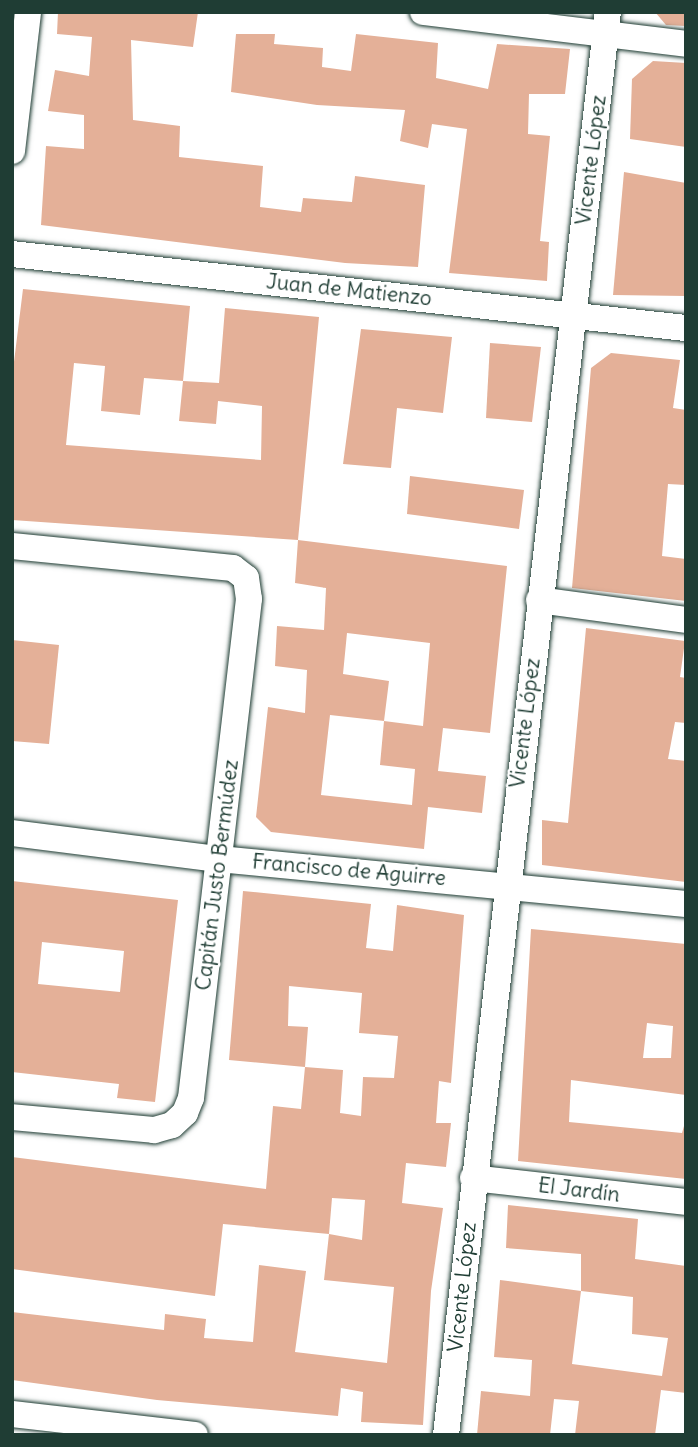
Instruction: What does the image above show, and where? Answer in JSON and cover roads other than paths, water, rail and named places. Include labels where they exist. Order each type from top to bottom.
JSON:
[{"type":"street","points":[[12,151],[29,12]]},
{"type":"street","points":[[423,12],[607,23],[686,44]]},
{"type":"street","name":"Vicente López","points":[[446,1435],[506,884],[607,23]]},
{"type":"street","name":"Juan de Matienzo","points":[[12,254],[574,313],[686,328]]},
{"type":"street","name":"Capitán Justo Bermúdez","points":[[12,546],[233,568],[246,578],[249,599],[191,1098],[185,1113],[172,1125],[154,1130],[12,1118]]},
{"type":"street","points":[[539,600],[686,620]]},
{"type":"street","name":"Francisco de Aguirre","points":[[12,833],[219,859],[506,884],[686,904]]},
{"type":"street","name":"El Jardín","points":[[473,1178],[686,1202]]},
{"type":"street","points":[[12,1414],[195,1435]]}]
